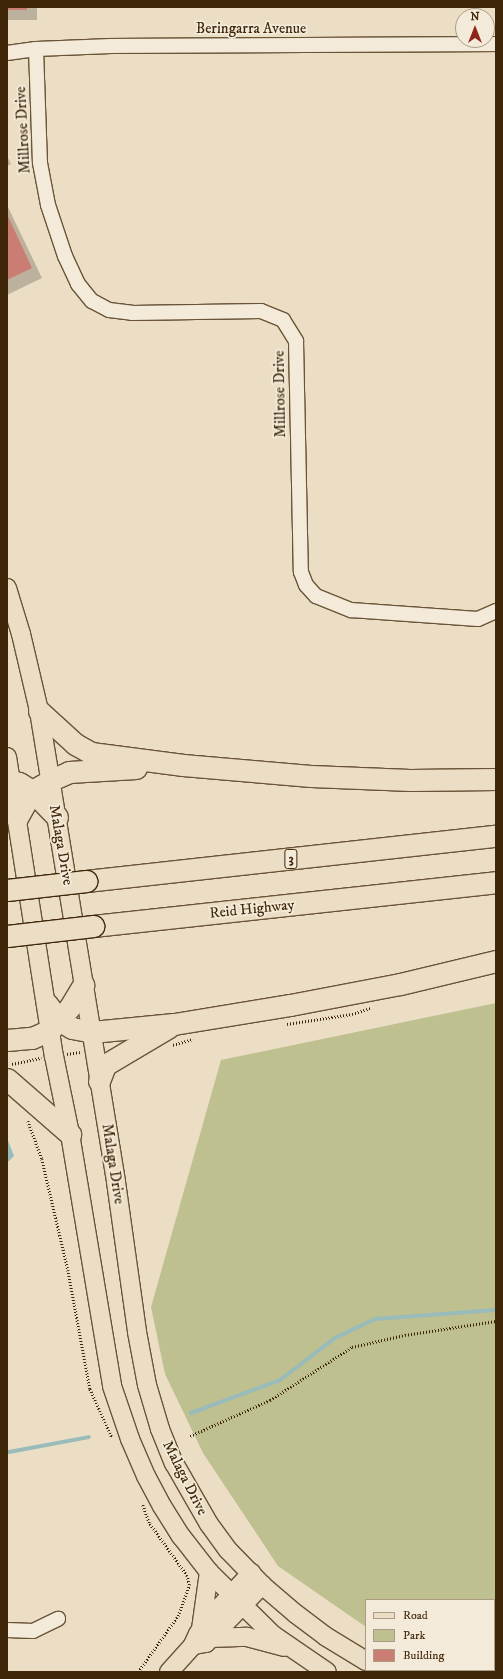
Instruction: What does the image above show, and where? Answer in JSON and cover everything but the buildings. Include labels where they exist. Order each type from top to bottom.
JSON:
[{"type":"highway","points":[[39,711],[75,744],[91,753],[183,765],[394,780],[496,779]]},
{"type":"highway","points":[[17,818],[40,786],[69,772],[183,765]]},
{"type":"highway","points":[[9,780],[40,786]]},
{"type":"highway","points":[[40,786],[57,818]]},
{"type":"highway","name":"3","points":[[7,890],[496,836]]},
{"type":"highway","name":"Reid Highway","points":[[7,936],[496,882]]},
{"type":"highway","points":[[52,1018],[93,1041],[174,1024],[400,984],[496,961]]},
{"type":"highway","points":[[7,1040],[32,1038],[83,985]]},
{"type":"highway","points":[[99,1081],[105,1065],[174,1024]]},
{"type":"highway","points":[[7,1080],[70,1134]]},
{"type":"main road","points":[[7,588],[21,634],[39,711],[40,786]]},
{"type":"main road","name":"Malaga Drive","points":[[7,757],[9,780],[52,1018],[54,1056],[70,1134],[112,1386],[146,1476],[181,1536],[209,1572],[236,1601],[293,1650],[327,1672]]},
{"type":"main road","name":"Malaga Drive","points":[[57,818],[93,1041],[137,1332],[147,1385],[160,1429],[174,1463],[209,1524],[228,1550],[256,1579],[325,1636],[365,1661]]},
{"type":"main road","points":[[201,1638],[209,1572]]},
{"type":"main road","points":[[169,1672],[256,1579]]},
{"type":"main road","points":[[201,1638],[247,1637],[293,1650]]},
{"type":"street","name":"Beringarra Avenue","points":[[7,53],[36,48],[496,44]]},
{"type":"street","name":"Millrose Drive","points":[[36,48],[40,163],[48,205],[71,270],[78,284],[92,301],[109,310],[132,313],[262,311],[283,320],[296,340],[301,572],[306,585],[316,596],[331,604],[351,610],[478,620],[496,611]]},
{"type":"street","points":[[7,1630],[33,1631],[58,1619]]},
{"type":"path","points":[[7,1068],[10,1064],[54,1056],[93,1041]]},
{"type":"path","points":[[26,1117],[42,1159],[68,1270],[90,1390],[113,1440]]},
{"type":"path","points":[[190,1436],[270,1400],[352,1347],[405,1335],[496,1321]]},
{"type":"path","points":[[138,1672],[178,1616],[189,1585],[187,1576],[149,1523],[141,1502]]},
{"type":"green space","points":[[496,1003],[496,1672],[460,1671],[495,1671],[495,1599],[365,1599],[365,1626],[278,1566],[203,1453],[165,1374],[151,1307],[221,1060]]},
{"type":"water","points":[[7,1138],[14,1156],[7,1163]]},
{"type":"waterway","points":[[191,1413],[280,1380],[335,1338],[375,1319],[496,1310]]},
{"type":"waterway","points":[[9,1452],[89,1437]]}]
